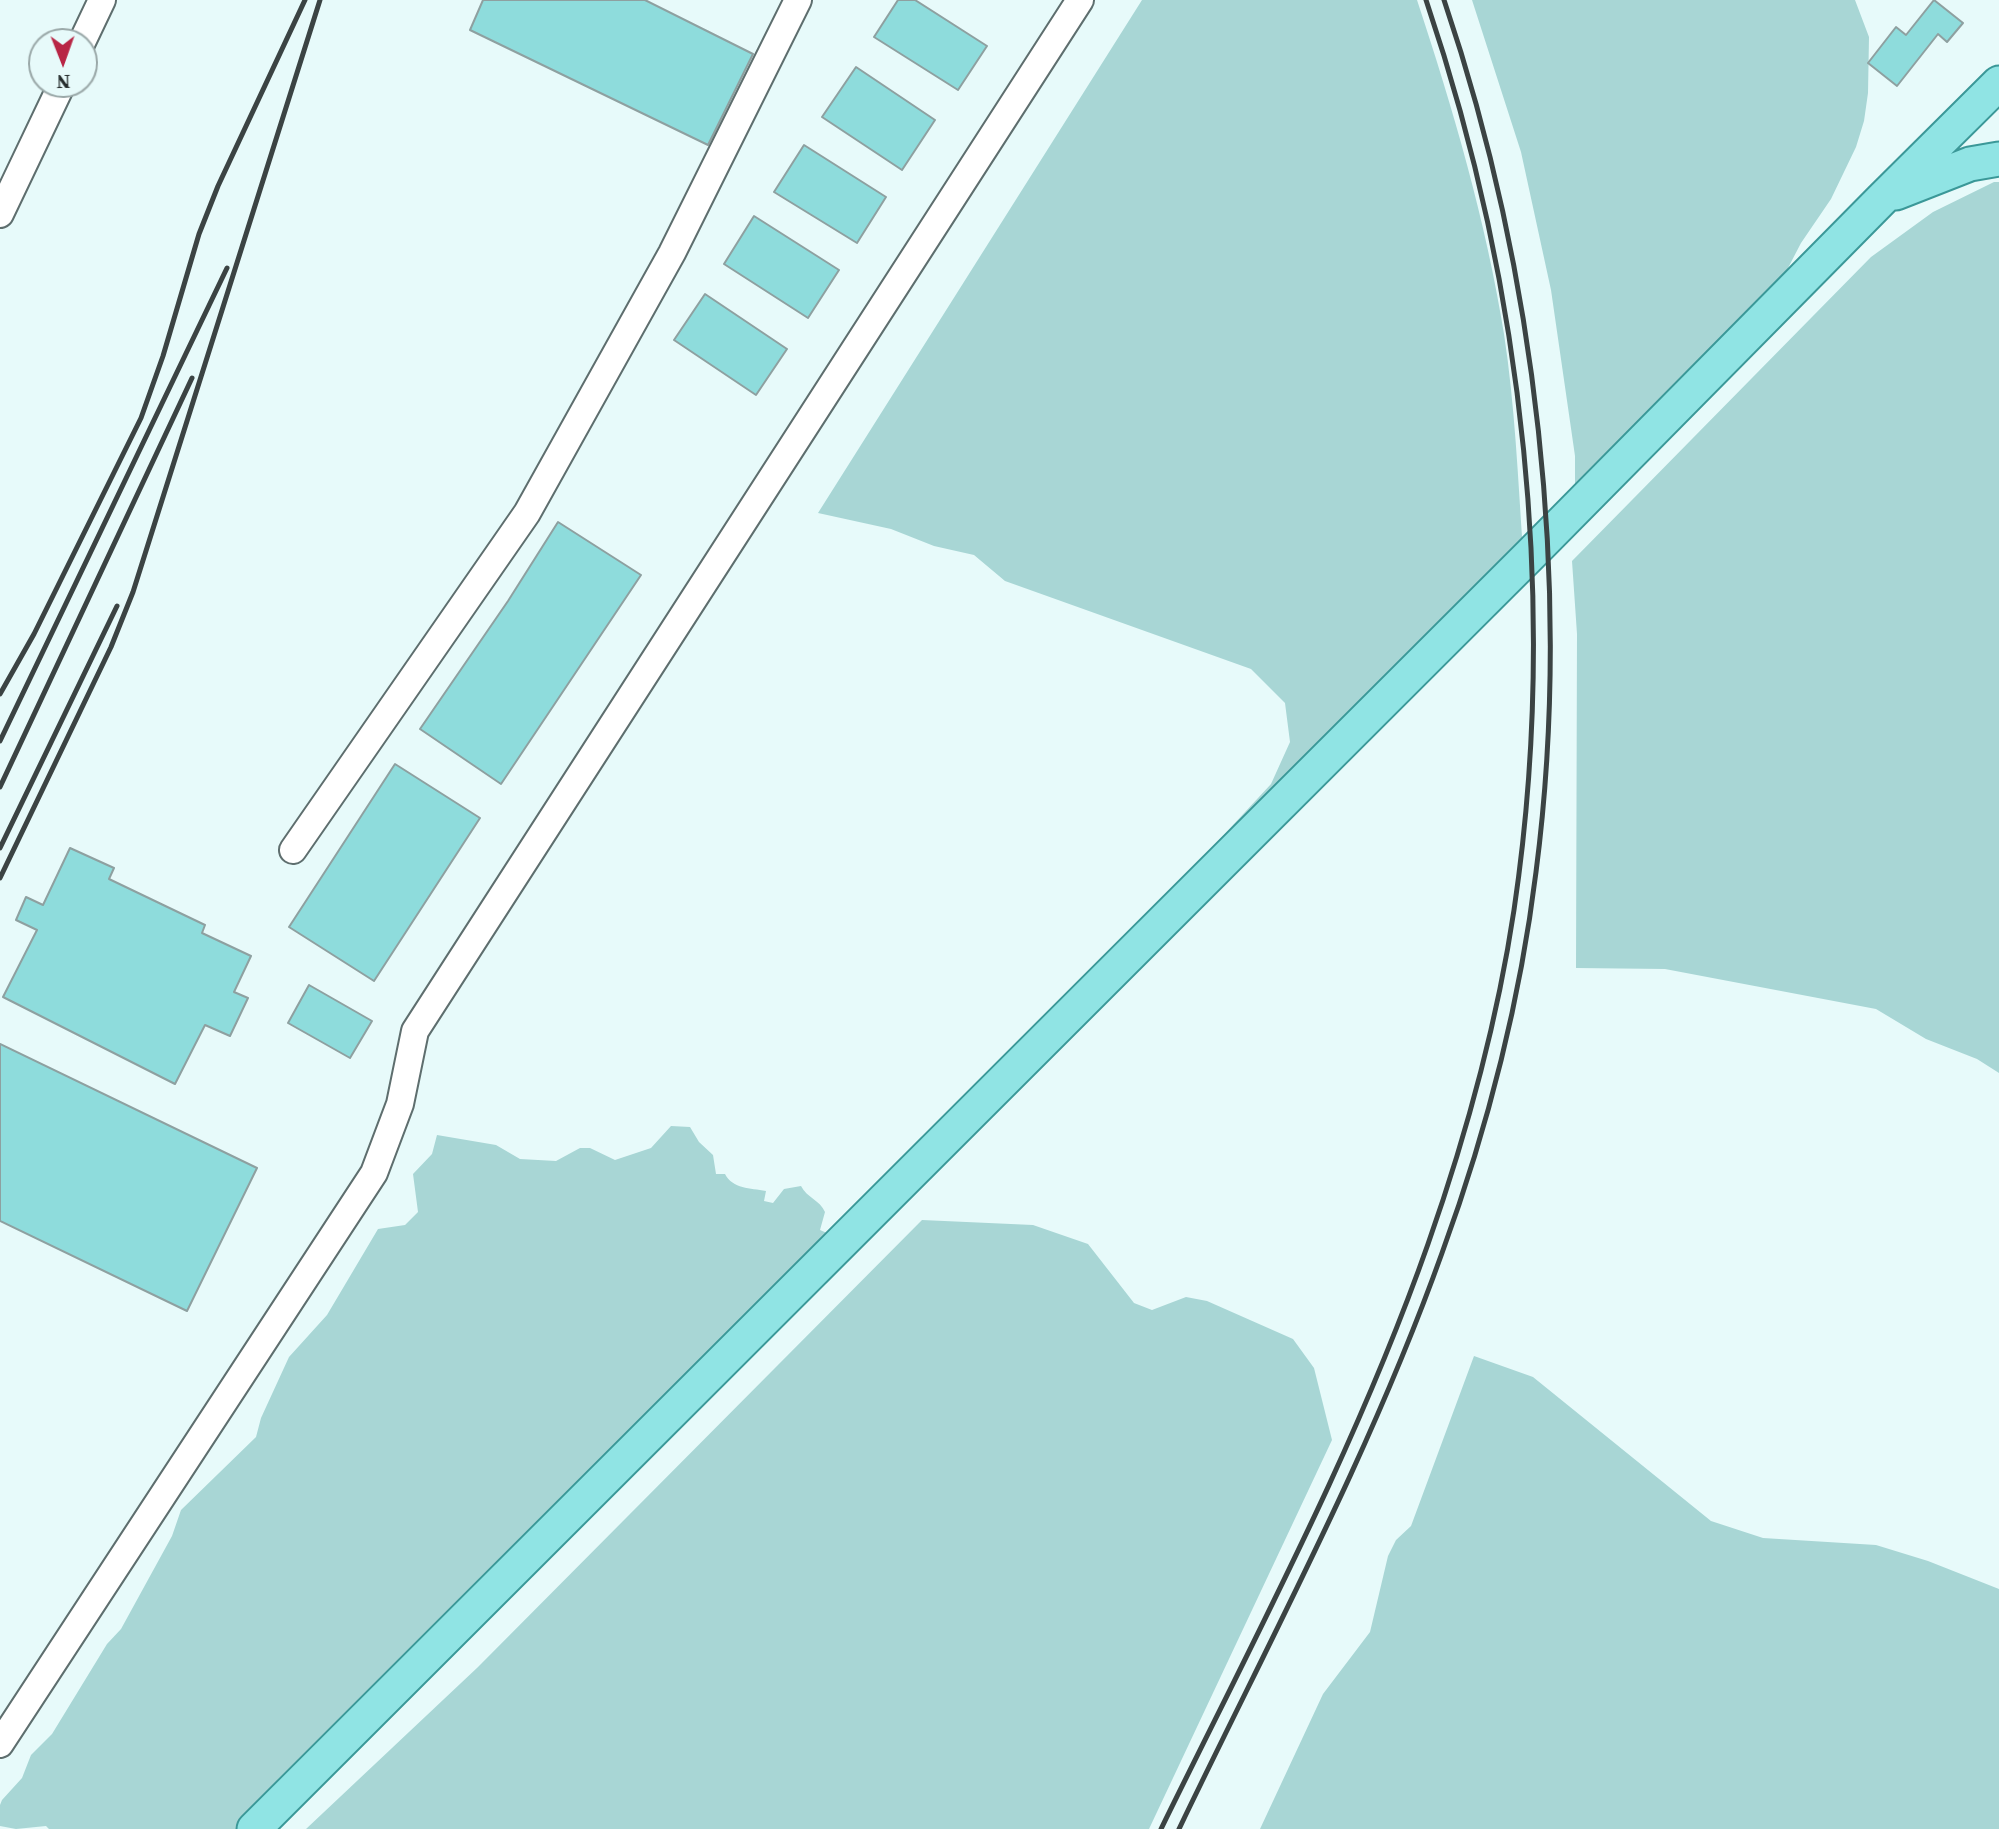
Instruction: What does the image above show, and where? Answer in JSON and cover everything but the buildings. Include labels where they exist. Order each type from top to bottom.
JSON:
[{"type":"main road","points":[[254,1829],[1999,83]]},
{"type":"main road","points":[[1881,200],[1970,164],[1999,159]]},
{"type":"street","points":[[89,28],[102,0]]},
{"type":"street","points":[[293,850],[527,513],[672,253],[798,0]]},
{"type":"street","points":[[0,1745],[374,1172],[400,1104],[415,1031],[1080,0]]},
{"type":"street","points":[[0,214],[55,98]]},
{"type":"shaded area","points":[[1142,0],[1417,0],[1467,166],[1497,292],[1511,388],[1523,551],[1105,963],[1271,784],[1290,742],[1285,703],[1251,669],[1005,581],[974,555],[934,546],[891,529],[818,513]]},
{"type":"shaded area","points":[[1472,0],[1855,0],[1869,37],[1868,93],[1864,121],[1856,147],[1831,199],[1801,243],[1775,293],[1575,501],[1575,456],[1551,290],[1521,152]]},
{"type":"shaded area","points":[[1999,182],[1999,1073],[1977,1059],[1926,1039],[1876,1009],[1665,969],[1576,968],[1577,634],[1572,561],[1871,257],[1933,212]]},
{"type":"shaded area","points":[[671,1126],[690,1127],[699,1142],[713,1155],[716,1174],[725,1174],[733,1183],[742,1187],[766,1191],[764,1201],[773,1203],[784,1189],[801,1186],[825,1212],[820,1230],[836,1237],[248,1829],[49,1829],[46,1826],[16,1829],[0,1826],[2,1800],[22,1778],[31,1755],[52,1734],[107,1644],[121,1629],[172,1536],[181,1510],[256,1437],[261,1418],[289,1357],[327,1315],[378,1229],[405,1225],[418,1212],[413,1174],[432,1154],[437,1135],[496,1145],[520,1159],[556,1161],[580,1148],[590,1148],[615,1160],[651,1148]]},
{"type":"shaded area","points":[[922,1220],[1033,1225],[1088,1244],[1134,1303],[1152,1310],[1186,1297],[1207,1301],[1293,1339],[1314,1368],[1332,1440],[1149,1829],[306,1829],[478,1667]]},
{"type":"shaded area","points":[[1474,1356],[1533,1377],[1711,1521],[1763,1538],[1876,1545],[1928,1561],[1999,1589],[1999,1829],[1260,1829],[1323,1694],[1370,1632],[1388,1556],[1396,1540],[1411,1526]]},
{"type":"railway","points":[[0,694],[34,634],[141,418],[163,356],[199,234],[218,186],[305,0]]},
{"type":"railway","points":[[0,878],[111,647],[133,592],[320,0]]},
{"type":"railway","points":[[1161,1829],[1303,1540],[1370,1394],[1400,1319],[1442,1203],[1467,1121],[1499,995],[1514,910],[1527,796],[1533,681],[1532,566],[1524,450],[1509,335],[1487,222],[1460,110],[1426,0]]},
{"type":"railway","points":[[1179,1829],[1352,1473],[1414,1327],[1458,1207],[1487,1113],[1511,1017],[1529,921],[1546,764],[1550,654],[1547,542],[1538,431],[1523,320],[1502,210],[1476,104],[1444,0]]},
{"type":"railway","points":[[0,741],[227,268]]},
{"type":"railway","points":[[0,787],[192,378]]},
{"type":"railway","points":[[0,848],[117,606]]}]
